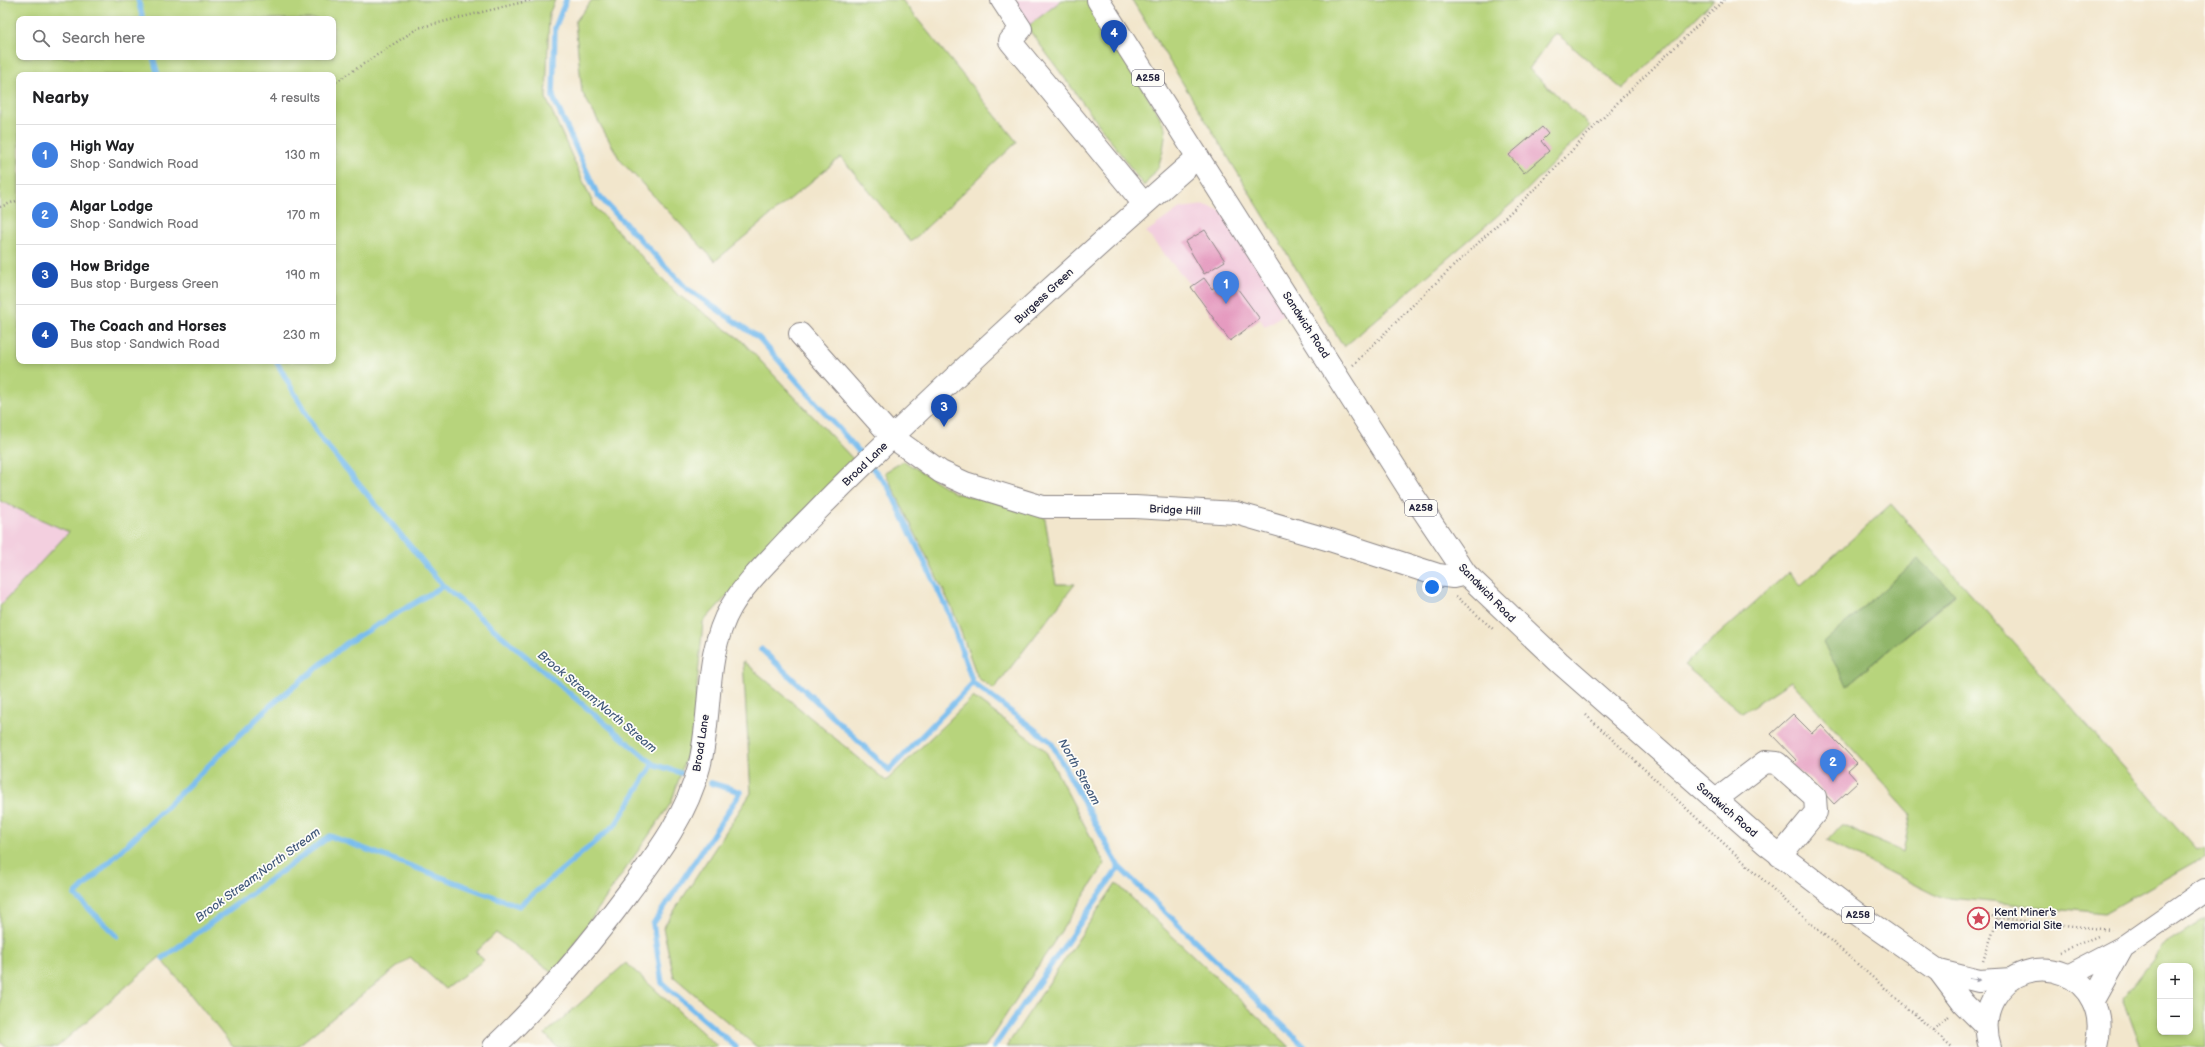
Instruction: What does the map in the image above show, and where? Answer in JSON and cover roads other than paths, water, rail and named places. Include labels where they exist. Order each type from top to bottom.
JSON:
[{"type":"street","points":[[1002,0],[1021,29],[1010,41],[1144,204]]},
{"type":"street","name":"Sandwich Road","points":[[1098,0],[1340,378],[1412,494],[1466,574],[1559,662],[1780,856],[1860,916],[1939,971],[1988,1037]]},
{"type":"street","name":"Burgess Green","points":[[892,437],[1144,204],[1198,157]]},
{"type":"street","name":"Bridge Hill","points":[[800,334],[892,437],[941,472],[965,483],[1043,507],[1135,507],[1236,513],[1330,540],[1438,575],[1453,578],[1466,574]]},
{"type":"street","name":"Broad Lane","points":[[494,1047],[524,1018],[568,970],[647,867],[678,822],[700,766],[714,660],[722,629],[731,607],[751,580],[777,552],[858,469],[892,437]]},
{"type":"street","points":[[1715,800],[1765,762],[1777,763],[1815,797],[1816,812],[1780,856]]},
{"type":"street","points":[[2068,976],[2117,934],[2205,890]]},
{"type":"street","points":[[2093,1000],[2117,934]]},
{"type":"street","points":[[1988,1037],[1989,1008],[1998,992],[2012,979],[2030,971],[2049,970],[2068,976],[2083,986],[2093,1000],[2099,1016],[2099,1033],[2096,1047]]},
{"type":"street","name":"Sandwich Road","points":[[1939,971],[1979,981],[2012,979]]},
{"type":"waterway","name":"Brook Stream;North Stream","points":[[138,0],[142,16]]},
{"type":"waterway","points":[[566,0],[555,28],[553,97],[597,194],[686,288],[759,338],[864,457]]},
{"type":"waterway","name":"Brook Stream;North Stream","points":[[154,60],[157,72]]},
{"type":"waterway","name":"Brook Stream;North Stream","points":[[163,958],[330,836],[519,906],[616,824],[653,764],[443,586],[319,436],[278,364]]},
{"type":"waterway","points":[[869,464],[888,486],[948,611],[973,683]]},
{"type":"waterway","points":[[117,936],[75,895],[270,706],[347,643],[443,586]]},
{"type":"waterway","name":"North Stream","points":[[761,649],[889,770],[973,683]]},
{"type":"waterway","name":"North Stream","points":[[973,683],[1051,742],[1119,867],[1305,1047]]},
{"type":"waterway","points":[[653,764],[681,773]]},
{"type":"waterway","points":[[711,783],[741,792],[653,924],[662,983],[736,1047]]},
{"type":"waterway","points":[[994,1047],[1119,867]]},
{"type":"place","name":"The Coach and Horses","points":[[1114,53]]},
{"type":"place","name":"High Way","points":[[1226,304]]},
{"type":"place","name":"How Bridge","points":[[944,427]]},
{"type":"place","name":"Algar Lodge","points":[[1833,782]]},
{"type":"place","name":"Kent Miner's Memorial Site","points":[[1978,918]]}]
